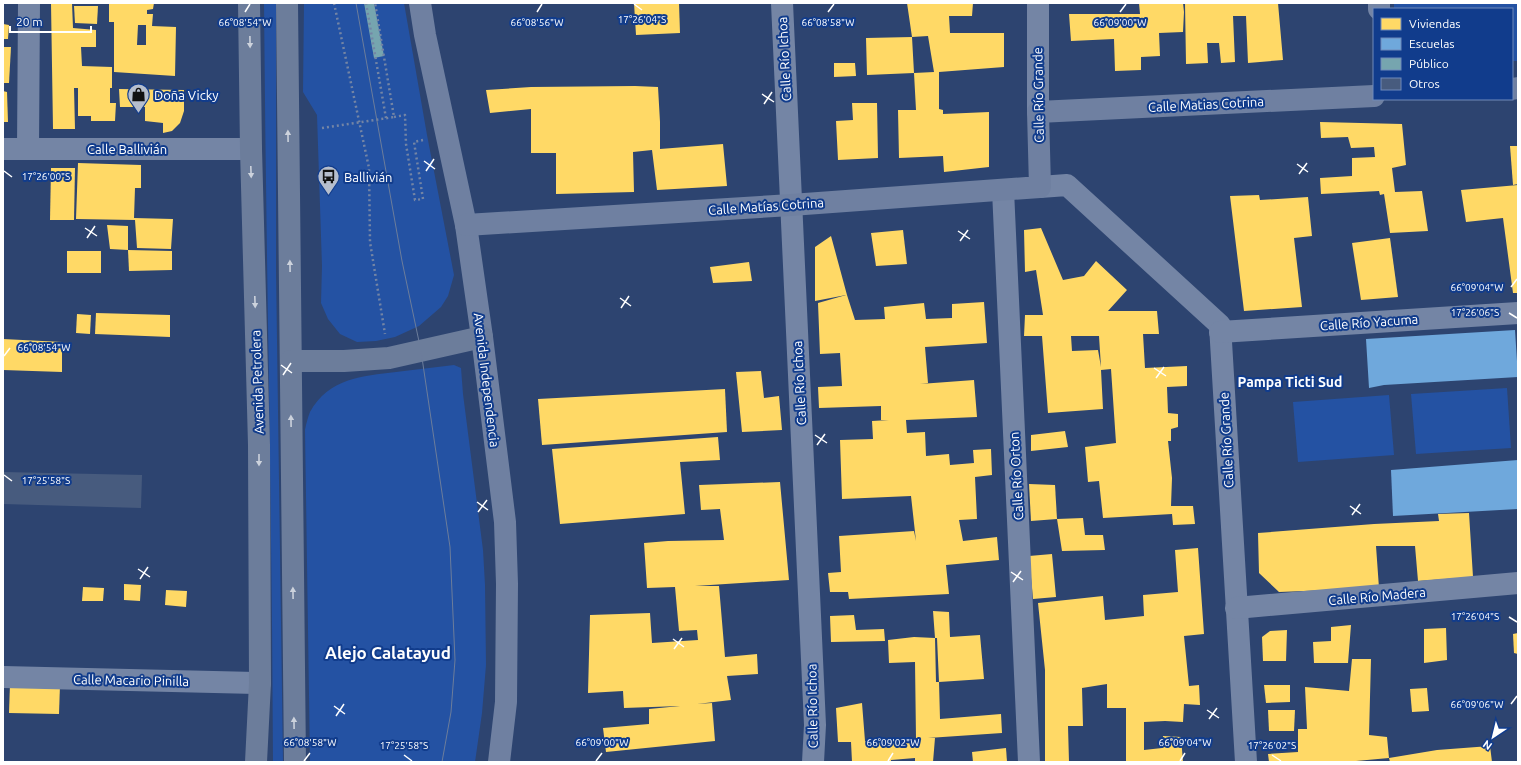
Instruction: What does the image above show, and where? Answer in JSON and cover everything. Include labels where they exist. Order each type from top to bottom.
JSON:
[{"type":"highway","name":"Avenida Petrolera","points":[[250,3],[251,149],[259,445],[260,683],[256,762]]},
{"type":"highway","points":[[287,3],[295,762]]},
{"type":"highway","points":[[291,361],[344,361],[389,358],[482,337]]},
{"type":"street","points":[[28,148],[29,3]]},
{"type":"street","name":"Avenida Independencia","points":[[420,3],[425,35],[466,225],[482,337],[505,522],[507,584],[506,702],[499,762]]},
{"type":"street","name":"Calle Río Ichoa","points":[[782,3],[815,725],[813,762]]},
{"type":"street","name":"Calle Río Grande","points":[[1038,3],[1040,187]]},
{"type":"street","name":"Calle Matias Cotrina","points":[[1038,112],[1373,96]]},
{"type":"street","name":"Calle Ballivián","points":[[3,149],[251,149]]},
{"type":"street","name":"Calle Matías Cotrina","points":[[466,225],[791,205],[1067,185]]},
{"type":"street","name":"Calle Río Grande","points":[[1067,185],[1220,325],[1246,762]]},
{"type":"street","name":"Calle Río Orton","points":[[1003,190],[1028,762]]},
{"type":"street","name":"Calle Río Yacuma","points":[[1220,332],[1518,313]]},
{"type":"street","name":"Calle Río Madera","points":[[1236,608],[1518,584]]},
{"type":"street","name":"Calle Macario Pinilla","points":[[3,677],[260,683]]},
{"type":"path","points":[[334,3],[368,168],[370,242],[389,358]]},
{"type":"path","points":[[366,3],[386,118]]},
{"type":"path","points":[[375,3],[394,117]]},
{"type":"path","points":[[322,128],[405,115],[406,144],[415,200],[423,199],[414,142],[428,139]]},
{"type":"shaded area","points":[[264,3],[276,3],[276,270],[283,762],[273,762]]},
{"type":"shaded area","points":[[304,3],[404,3],[427,135],[454,275],[448,296],[441,307],[419,326],[395,337],[376,341],[357,342],[340,334],[328,319],[321,303],[322,266],[317,115],[303,92]]},
{"type":"shaded area","points":[[1394,3],[1518,3],[1518,61],[1513,61],[1513,8],[1394,8]]},
{"type":"shaded area","points":[[454,365],[461,368],[483,550],[485,585],[486,665],[482,713],[475,762],[310,762],[305,430],[309,414],[318,401],[327,392],[337,385],[347,381],[371,375]]},
{"type":"shaded area","points":[[1507,388],[1511,448],[1416,454],[1411,394]]},
{"type":"shaded area","points":[[1389,395],[1394,455],[1298,462],[1293,402]]},
{"type":"building: Viviendas","points":[[51,3],[72,3],[73,28],[96,30],[96,47],[81,47],[82,66],[112,67],[110,103],[116,103],[115,121],[91,121],[91,116],[78,116],[78,88],[74,88],[75,129],[53,129]]},
{"type":"building: Viviendas","points":[[109,3],[154,3],[153,9],[147,10],[147,14],[153,14],[152,26],[176,27],[175,76],[114,72],[114,22],[109,22]],"holes":[[[138,25],[146,25],[146,45],[137,45]]]},
{"type":"building: Viviendas","points":[[634,3],[679,3],[680,33],[636,35]]},
{"type":"building: Viviendas","points":[[907,3],[973,3],[972,16],[949,16],[950,33],[1004,33],[1004,67],[939,72],[939,109],[943,110],[943,114],[989,112],[989,167],[944,172],[943,156],[899,158],[898,110],[916,110],[914,73],[934,72],[928,36],[912,37]]},
{"type":"building: Viviendas","points":[[1139,3],[1183,3],[1184,12],[1183,32],[1159,33],[1160,56],[1141,57],[1141,70],[1115,71],[1114,39],[1071,41],[1069,14],[1140,14]]},
{"type":"building: Viviendas","points":[[1185,3],[1278,3],[1283,60],[1248,63],[1246,16],[1233,16],[1235,62],[1221,63],[1219,43],[1207,43],[1208,63],[1186,64]]},
{"type":"building: Viviendas","points":[[74,6],[98,6],[97,24],[75,23]]},
{"type":"building: Viviendas","points":[[3,24],[9,25],[8,39],[3,39]]},
{"type":"building: Viviendas","points":[[912,37],[914,73],[867,75],[866,38]]},
{"type":"building: Viviendas","points":[[3,47],[11,47],[9,83],[3,83]]},
{"type":"building: Viviendas","points":[[834,63],[855,63],[856,76],[834,77]]},
{"type":"building: Viviendas","points":[[531,87],[658,87],[660,149],[723,144],[727,186],[657,190],[652,150],[633,152],[634,192],[556,194],[556,153],[531,153],[531,109],[490,113],[486,90]]},
{"type":"building: Viviendas","points":[[119,89],[184,90],[184,111],[180,123],[172,131],[163,133],[163,123],[145,121],[145,107],[120,107]]},
{"type":"building: Viviendas","points":[[3,91],[7,92],[8,122],[3,122]]},
{"type":"building: Viviendas","points":[[852,103],[877,103],[878,158],[838,160],[836,121],[853,120]]},
{"type":"building: Viviendas","points":[[1320,122],[1402,124],[1406,165],[1392,168],[1395,192],[1422,191],[1428,231],[1390,233],[1384,194],[1380,195],[1379,191],[1321,194],[1320,178],[1352,176],[1352,158],[1375,157],[1374,147],[1351,148],[1348,137],[1321,138]]},
{"type":"building: Viviendas","points":[[1510,146],[1518,146],[1518,184],[1513,185]]},
{"type":"building: Viviendas","points":[[78,163],[141,165],[141,188],[135,188],[134,218],[173,219],[171,249],[137,248],[135,220],[76,219]]},
{"type":"building: Viviendas","points":[[51,168],[75,168],[74,220],[50,220]]},
{"type":"building: Viviendas","points":[[1518,185],[1518,293],[1513,293],[1503,218],[1466,222],[1461,190]]},
{"type":"building: Viviendas","points":[[1259,195],[1260,200],[1308,197],[1312,236],[1294,238],[1302,307],[1244,311],[1230,196]]},
{"type":"building: Viviendas","points":[[107,225],[128,226],[128,250],[110,249]]},
{"type":"building: Viviendas","points":[[1041,228],[1063,280],[1084,276],[1096,261],[1127,290],[1108,311],[1157,311],[1159,334],[1143,334],[1145,368],[1187,366],[1187,386],[1167,387],[1168,413],[1178,414],[1178,427],[1171,429],[1171,441],[1168,441],[1172,478],[1171,506],[1193,506],[1195,524],[1173,525],[1172,514],[1103,518],[1099,481],[1088,482],[1085,447],[1116,443],[1111,369],[1101,370],[1103,409],[1048,413],[1042,336],[1024,336],[1025,315],[1043,315],[1036,270],[1025,272],[1024,230]],"holes":[[[1071,336],[1099,336],[1101,367],[1098,350],[1072,351]]]},
{"type":"building: Viviendas","points":[[903,230],[907,264],[876,266],[871,233]]},
{"type":"building: Viviendas","points":[[831,236],[855,320],[885,319],[884,307],[924,303],[926,319],[952,318],[952,304],[984,302],[987,343],[925,347],[928,383],[920,384],[974,380],[977,417],[906,420],[907,433],[925,432],[926,456],[949,454],[950,465],[974,463],[973,450],[991,449],[992,475],[975,477],[977,519],[959,520],[963,541],[997,537],[999,560],[946,565],[949,594],[849,599],[848,592],[830,592],[828,573],[841,572],[839,536],[914,531],[916,541],[911,496],[842,499],[840,440],[873,439],[872,421],[889,420],[881,420],[881,406],[819,408],[818,387],[842,386],[840,353],[820,354],[818,303],[846,295],[815,301],[815,247]]},
{"type":"building: Viviendas","points":[[1390,238],[1398,297],[1361,300],[1352,243]]},
{"type":"building: Viviendas","points":[[128,250],[172,251],[172,270],[129,271]]},
{"type":"building: Viviendas","points":[[67,251],[101,251],[101,273],[67,273]]},
{"type":"building: Viviendas","points":[[749,262],[752,281],[713,283],[710,267]]},
{"type":"building: Viviendas","points":[[96,313],[170,315],[170,337],[95,334]]},
{"type":"building: Viviendas","points":[[77,314],[91,315],[90,334],[76,333]]},
{"type":"building: Viviendas","points":[[3,339],[62,342],[62,372],[3,370]]},
{"type":"building: Viviendas","points":[[761,371],[764,398],[779,396],[782,430],[742,432],[736,372]]},
{"type":"building: Viviendas","points":[[725,389],[727,432],[542,445],[538,399]]},
{"type":"building: Viviendas","points":[[1065,431],[1068,447],[1031,451],[1031,435]]},
{"type":"building: Viviendas","points":[[718,437],[720,460],[680,462],[685,514],[560,524],[552,449]]},
{"type":"building: Viviendas","points":[[780,482],[789,580],[695,586],[719,586],[725,657],[757,654],[758,674],[727,676],[731,700],[697,704],[712,703],[715,741],[606,752],[603,728],[649,724],[649,709],[680,706],[624,708],[623,691],[588,693],[590,615],[650,613],[652,643],[698,640],[697,630],[679,631],[675,587],[647,588],[644,543],[724,540],[720,509],[701,510],[699,485]]},
{"type":"building: Viviendas","points":[[1029,484],[1055,485],[1057,519],[1031,521]]},
{"type":"building: Viviendas","points":[[1469,513],[1473,577],[1418,581],[1415,546],[1376,546],[1379,588],[1279,592],[1259,573],[1258,533],[1374,524],[1439,521],[1438,514]]},
{"type":"building: Viviendas","points":[[1083,518],[1085,535],[1103,535],[1105,550],[1062,551],[1057,519]]},
{"type":"building: Viviendas","points":[[1198,548],[1204,634],[1184,636],[1189,686],[1199,685],[1200,705],[1184,704],[1183,722],[1144,722],[1144,750],[1162,748],[1163,736],[1181,737],[1183,762],[1126,762],[1126,708],[1107,708],[1107,684],[1082,688],[1083,726],[1068,726],[1069,762],[1045,762],[1045,670],[1038,603],[1103,596],[1105,620],[1144,616],[1143,595],[1178,592],[1175,550]]},
{"type":"building: Viviendas","points":[[1052,554],[1056,597],[1033,599],[1029,556]]},
{"type":"building: Viviendas","points":[[124,584],[141,585],[140,601],[124,600]]},
{"type":"building: Viviendas","points":[[83,587],[104,588],[103,601],[82,601]]},
{"type":"building: Viviendas","points":[[166,590],[187,591],[186,607],[165,605]]},
{"type":"building: Viviendas","points":[[933,611],[949,612],[950,637],[980,635],[984,679],[939,682],[937,638],[935,638]]},
{"type":"building: Viviendas","points":[[854,615],[856,630],[884,629],[885,641],[831,642],[830,616]]},
{"type":"building: Viviendas","points":[[1351,625],[1348,663],[1314,663],[1313,642],[1331,641],[1331,627]]},
{"type":"building: Viviendas","points":[[1446,628],[1447,660],[1424,663],[1424,629]]},
{"type":"building: Viviendas","points":[[1287,630],[1286,661],[1263,661],[1262,637],[1270,631]]},
{"type":"building: Viviendas","points":[[1518,633],[1518,654],[1514,653],[1513,634]]},
{"type":"building: Viviendas","points":[[914,637],[935,638],[936,682],[939,682],[940,719],[1001,714],[1002,733],[928,738],[935,738],[933,762],[915,762],[915,758],[891,760],[891,762],[852,762],[851,742],[838,742],[836,708],[862,703],[865,741],[916,739],[915,662],[889,663],[888,640]]},
{"type":"building: Viviendas","points":[[1352,659],[1371,659],[1369,735],[1387,737],[1389,758],[1345,762],[1269,762],[1268,754],[1298,752],[1298,729],[1307,729],[1305,687],[1349,691]]},
{"type":"building: Viviendas","points":[[10,684],[60,685],[59,714],[9,713]]},
{"type":"building: Viviendas","points":[[1264,685],[1290,685],[1290,702],[1266,703]]},
{"type":"building: Viviendas","points":[[1427,688],[1429,711],[1412,712],[1410,689]]},
{"type":"building: Viviendas","points":[[1268,710],[1295,710],[1294,731],[1269,731]]},
{"type":"building: Viviendas","points":[[1490,746],[1492,762],[1390,762],[1389,758],[1437,750]]},
{"type":"building: Viviendas","points":[[1006,748],[1007,762],[973,762],[972,752]]},
{"type":"building: Escuelas","points":[[1515,330],[1518,377],[1384,385],[1369,388],[1366,339]]},
{"type":"building: Escuelas","points":[[1518,460],[1518,509],[1393,516],[1391,470]]},
{"type":"building: Público","points":[[364,3],[374,3],[384,56],[374,58]]},
{"type":"building: Otros","points":[[3,472],[142,475],[141,508],[3,504]]},
{"type":"tram line","points":[[356,3],[402,261],[421,351],[450,547],[455,660],[451,712],[442,762]]},
{"type":"place","name":"Doña Vicky","points":[[138,114]]},
{"type":"place","name":"Ballivián","points":[[328,196]]},
{"type":"district","name":"Pampa Ticti Sud","points":[[1290,382]]},
{"type":"district","name":"Alejo Calatayud","points":[[388,653]]}]
